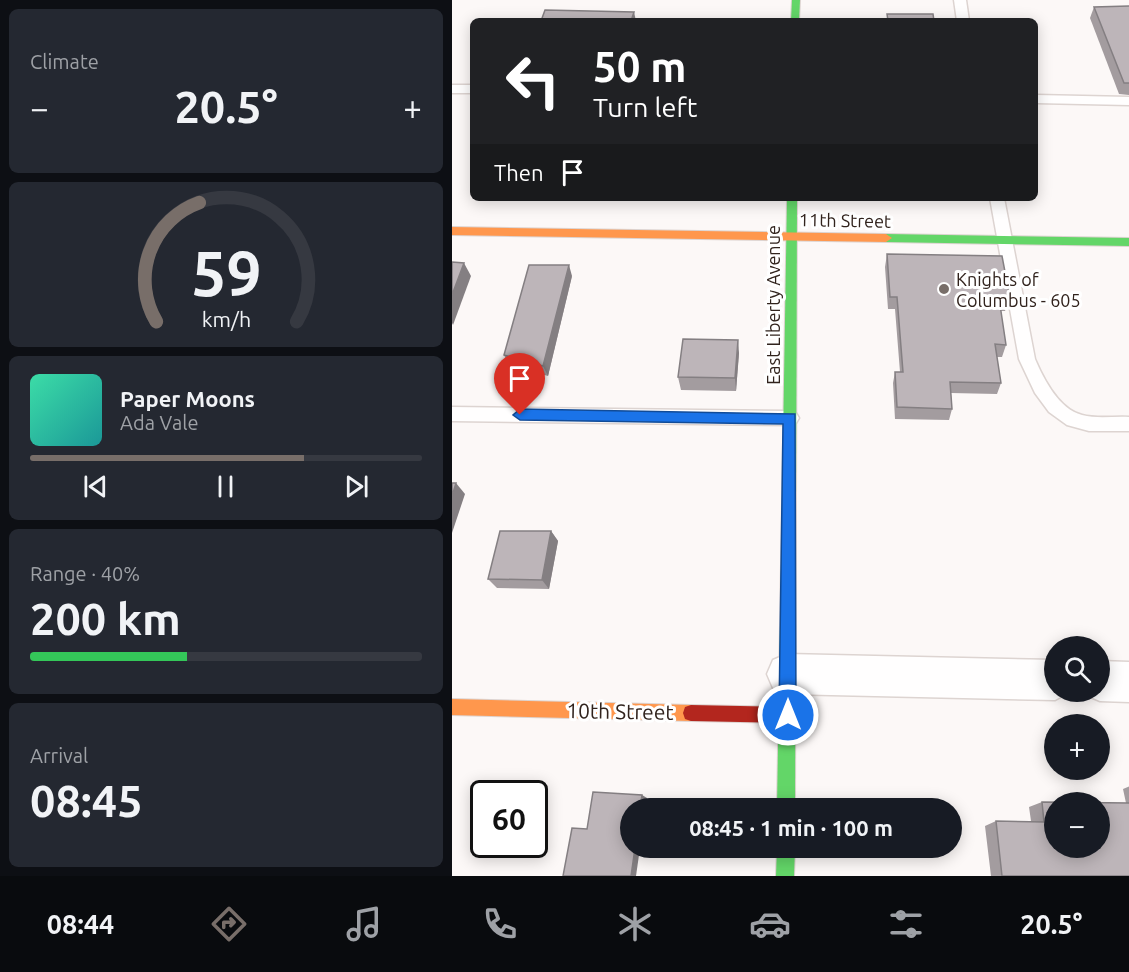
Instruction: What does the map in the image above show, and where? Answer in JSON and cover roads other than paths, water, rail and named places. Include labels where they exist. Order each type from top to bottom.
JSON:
[{"type":"street","points":[[795,18],[796,0]]},
{"type":"street","name":"East Liberty Avenue","points":[[786,798],[792,201]]},
{"type":"street","name":"11th Street","points":[[452,231],[1130,242]]},
{"type":"street","points":[[788,674],[1044,680]]},
{"type":"street","points":[[1110,681],[1130,682]]},
{"type":"street","name":"10th Street","points":[[452,707],[788,715]]},
{"type":"street","points":[[785,876],[786,858]]},
{"type":"lane","points":[[959,0],[962,18]]},
{"type":"lane","points":[[452,89],[470,89]]},
{"type":"lane","points":[[1038,99],[1130,101]]},
{"type":"lane","points":[[998,201],[1027,359],[1034,378],[1068,417],[1082,423],[1130,424]]},
{"type":"lane","points":[[452,414],[790,418]]},
{"type":"place","name":"Knights of Columbus - 605","points":[[944,289]]}]
